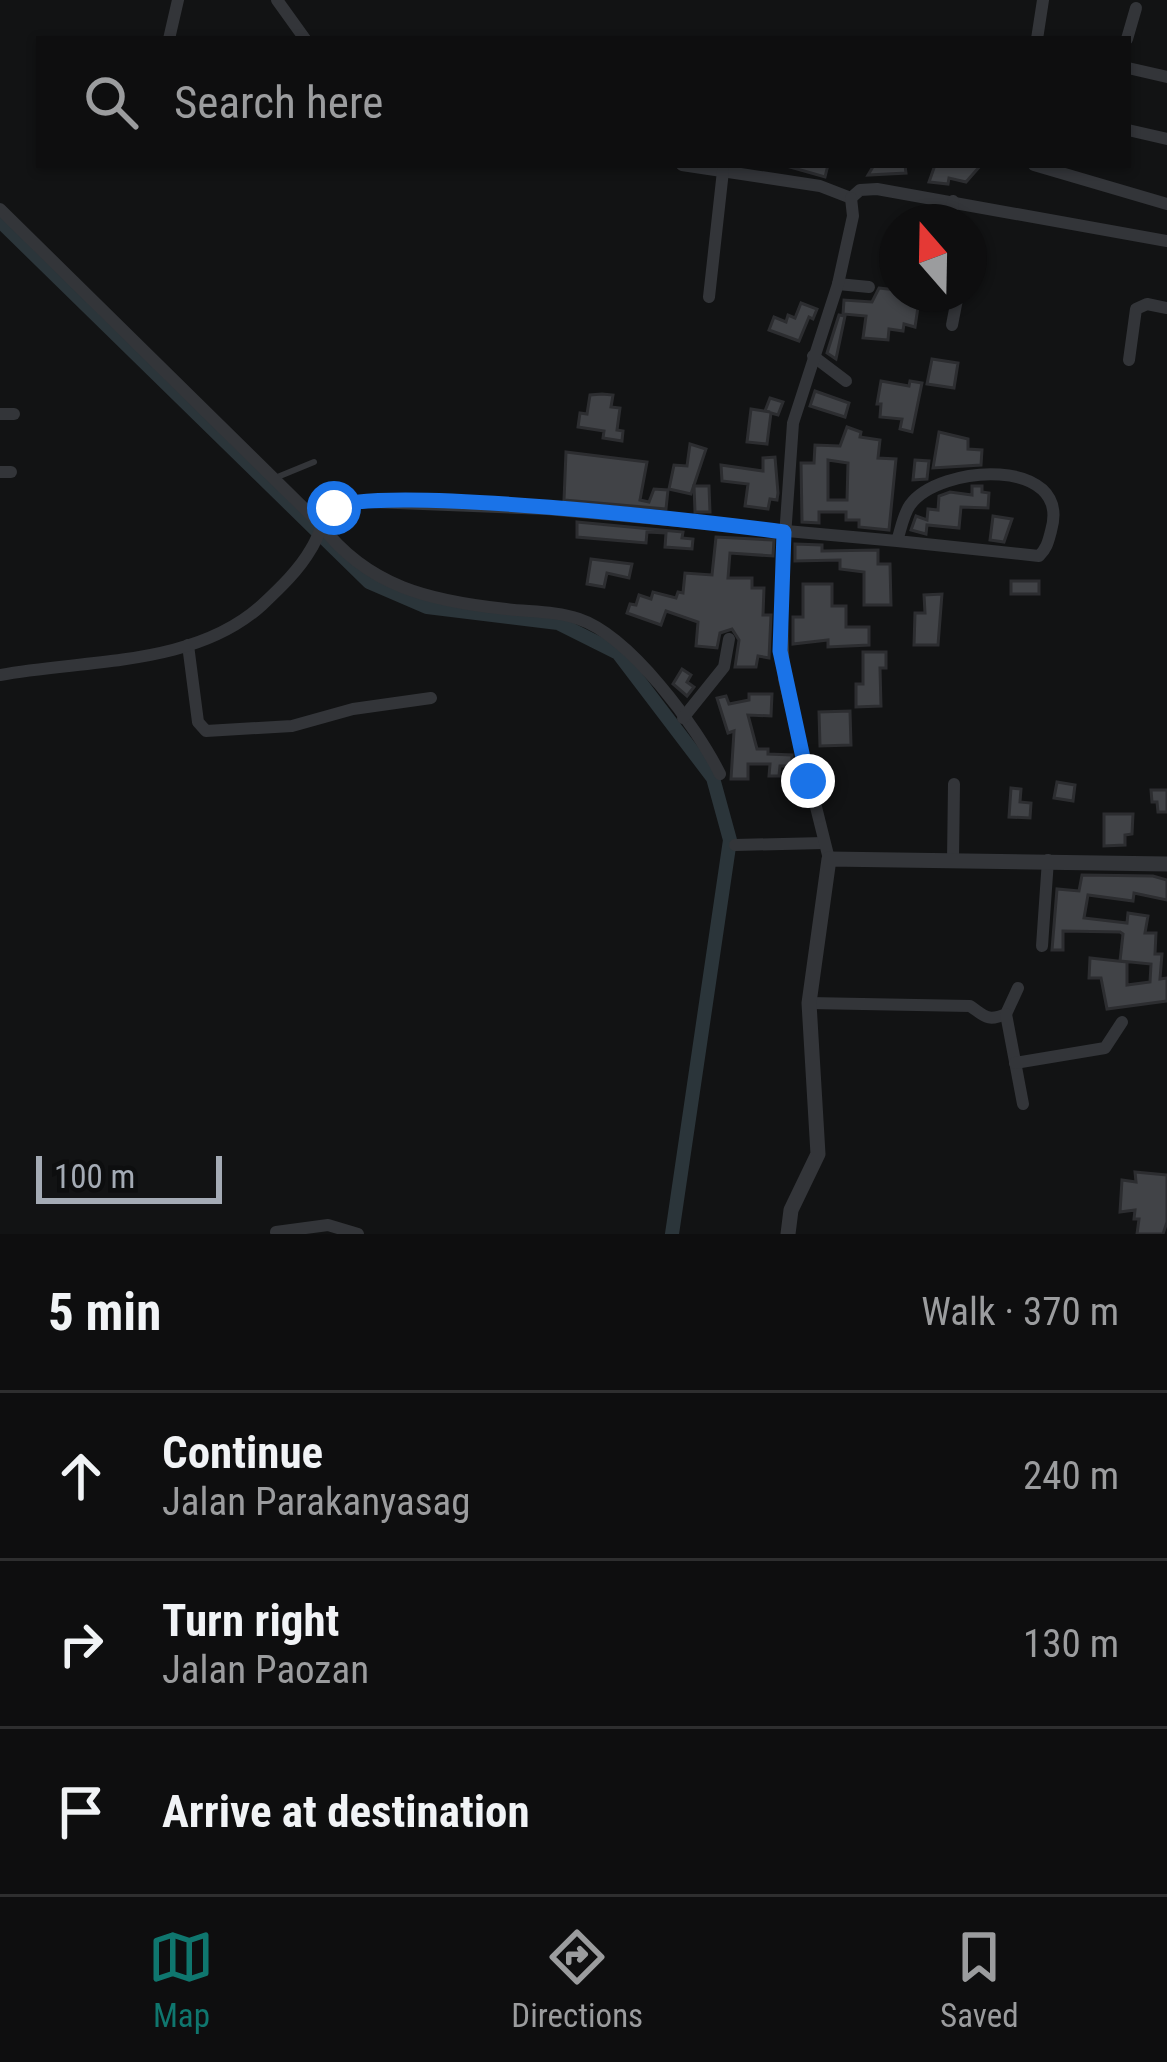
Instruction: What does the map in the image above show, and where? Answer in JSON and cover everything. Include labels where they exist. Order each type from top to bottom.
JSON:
[{"type":"street","points":[[170,36],[178,0]]},
{"type":"street","points":[[277,0],[303,36]]},
{"type":"street","points":[[1037,36],[1042,0]]},
{"type":"street","points":[[1128,36],[1136,8]]},
{"type":"street","points":[[1131,69],[1167,77]]},
{"type":"street","points":[[1131,131],[1167,139]]},
{"type":"street","points":[[702,168],[820,186],[851,198]]},
{"type":"street","points":[[1044,168],[1167,204]]},
{"type":"street","points":[[709,297],[723,171]]},
{"type":"street","points":[[851,198],[860,190],[877,189],[1166,239]]},
{"type":"street","points":[[788,1234],[791,1210],[818,1154],[809,1003],[826,851],[780,651],[784,532],[793,423],[838,284],[853,216],[851,198]]},
{"type":"street","points":[[0,209],[352,561],[398,587],[470,606],[571,616],[600,628],[618,641],[683,718],[720,774]]},
{"type":"street","points":[[838,284],[869,287]]},
{"type":"street","points":[[1129,360],[1136,309],[1147,304],[1167,308]]},
{"type":"street","points":[[952,326],[955,312]]},
{"type":"street","points":[[813,356],[846,381]]},
{"type":"street","points":[[0,675],[188,645],[226,632],[292,574],[314,546],[319,527],[334,508],[348,501],[547,508],[1039,556],[1046,550],[1054,507],[1048,495],[1031,482],[1005,474],[966,477],[920,494],[905,514],[897,541]]},
{"type":"street","points":[[683,718],[724,667],[729,639]]},
{"type":"street","points":[[188,645],[198,722],[206,731],[292,726],[353,709],[431,698]]},
{"type":"street","points":[[953,860],[954,784]]},
{"type":"street","points":[[735,844],[953,860],[1167,864]]},
{"type":"street","points":[[1042,946],[1048,860]]},
{"type":"street","points":[[1018,988],[1006,1014],[1023,1103]]},
{"type":"street","points":[[809,1003],[970,1006],[984,1018],[1006,1014]]},
{"type":"street","points":[[1015,1063],[1105,1048],[1122,1022]]},
{"type":"street","points":[[276,1232],[328,1225],[358,1234]]},
{"type":"lane","points":[[272,479],[314,462]]},
{"type":"building","points":[[794,168],[827,168],[825,177]]},
{"type":"building","points":[[872,168],[905,168],[906,173],[868,175]]},
{"type":"building","points":[[934,168],[978,168],[966,182],[949,178],[948,184],[929,182]]},
{"type":"building","points":[[879,288],[879,312],[917,312],[915,327],[904,324],[903,331],[889,329],[888,340],[863,338],[866,316],[843,314],[844,300],[872,302]]},
{"type":"building","points":[[801,303],[817,309],[799,341],[769,330],[774,317],[786,322],[788,315],[795,318]]},
{"type":"building","points":[[839,315],[845,316],[836,359],[827,353]]},
{"type":"building","points":[[932,359],[958,363],[954,388],[927,384]]},
{"type":"building","points":[[881,381],[909,386],[910,381],[922,383],[912,432],[900,429],[902,419],[880,417]]},
{"type":"building","points":[[815,391],[849,403],[845,417],[810,406]]},
{"type":"building","points":[[590,395],[613,395],[611,407],[620,408],[617,430],[623,431],[622,441],[603,438],[604,431],[578,427],[580,413],[587,414]]},
{"type":"building","points":[[770,398],[783,402],[778,415],[771,413],[767,444],[747,442],[751,409],[770,412],[765,411]]},
{"type":"building","points":[[847,427],[861,432],[860,437],[880,440],[878,458],[896,459],[889,530],[859,527],[859,520],[846,520],[846,512],[819,512],[819,523],[802,522],[801,463],[814,463],[815,445],[840,446]],"holes":[[[828,460],[848,463],[847,500],[828,500]]]},
{"type":"building","points":[[939,432],[968,439],[968,449],[982,450],[981,465],[933,468]]},
{"type":"building","points":[[690,444],[706,449],[691,494],[669,489],[674,465],[687,466]]},
{"type":"building","points":[[566,452],[647,462],[640,500],[649,502],[654,489],[668,490],[666,509],[564,500]]},
{"type":"building","points":[[775,457],[778,493],[777,500],[770,499],[768,509],[745,506],[748,484],[722,481],[721,465],[763,471],[763,458]]},
{"type":"building","points":[[915,460],[929,461],[927,479],[913,480]]},
{"type":"building","points":[[694,486],[709,486],[710,512],[695,512]]},
{"type":"building","points":[[972,486],[982,486],[982,492],[989,493],[988,508],[961,507],[959,528],[927,525],[926,534],[911,530],[916,516],[927,520],[928,509],[938,510],[939,496],[950,492],[972,495]]},
{"type":"building","points":[[993,516],[1012,519],[1004,542],[990,540]]},
{"type":"building","points":[[577,522],[683,532],[682,538],[693,539],[692,549],[665,547],[666,533],[647,532],[646,543],[577,537]]},
{"type":"building","points":[[716,537],[774,540],[773,556],[730,553],[728,578],[752,578],[752,588],[764,588],[763,615],[771,615],[769,658],[758,656],[756,667],[735,667],[739,640],[732,629],[720,633],[717,648],[696,646],[698,622],[666,611],[661,625],[627,613],[639,595],[651,599],[653,592],[676,598],[678,592],[683,593],[685,573],[712,575]]},
{"type":"building","points":[[795,544],[822,545],[822,551],[878,550],[878,564],[890,564],[891,605],[864,605],[864,572],[840,569],[840,560],[795,561]]},
{"type":"building","points":[[591,559],[632,564],[629,578],[607,573],[604,587],[587,584]]},
{"type":"building","points":[[1011,581],[1039,581],[1039,594],[1011,594]]},
{"type":"building","points":[[803,584],[832,584],[832,606],[846,606],[846,627],[869,627],[869,645],[828,647],[828,640],[793,644],[793,617],[803,617]]},
{"type":"building","points":[[942,594],[938,645],[914,645],[915,613],[925,613],[924,595]]},
{"type":"building","points":[[863,652],[886,652],[886,668],[880,668],[881,706],[856,707],[856,684],[863,684]]},
{"type":"building","points":[[682,669],[691,675],[687,682],[694,687],[687,696],[673,684]]},
{"type":"building","points":[[749,694],[772,694],[771,716],[748,715],[757,749],[792,755],[792,766],[780,766],[779,776],[769,776],[770,764],[748,764],[748,779],[731,779],[734,731],[728,733],[717,698],[726,696],[729,704],[749,700]]},
{"type":"building","points":[[850,711],[851,745],[820,746],[819,712]]},
{"type":"building","points":[[1057,782],[1075,785],[1073,801],[1054,798]]},
{"type":"building","points":[[1011,788],[1021,789],[1020,802],[1031,803],[1030,818],[1009,817]]},
{"type":"building","points":[[1151,790],[1167,790],[1167,812],[1158,812]]},
{"type":"building","points":[[1104,814],[1133,814],[1132,834],[1125,835],[1125,845],[1104,846]]},
{"type":"building","points":[[1082,875],[1167,880],[1167,900],[1134,893],[1133,901],[1088,895],[1084,918],[1127,923],[1128,913],[1148,916],[1145,933],[1156,933],[1155,954],[1162,954],[1160,979],[1167,978],[1167,1001],[1107,1009],[1101,978],[1089,978],[1090,958],[1127,962],[1127,985],[1150,982],[1151,964],[1120,961],[1120,932],[1063,931],[1063,950],[1052,950],[1057,889],[1079,891]]},
{"type":"building","points":[[1135,1172],[1167,1175],[1163,1234],[1137,1234],[1135,1210],[1120,1212],[1122,1180],[1136,1182]]},
{"type":"waterway","points":[[0,221],[369,582],[427,607],[558,623],[618,653],[713,778],[730,840],[672,1234]]},
{"type":"route","points":[[334,508],[357,500],[441,502],[784,532],[780,651],[808,781]]}]
